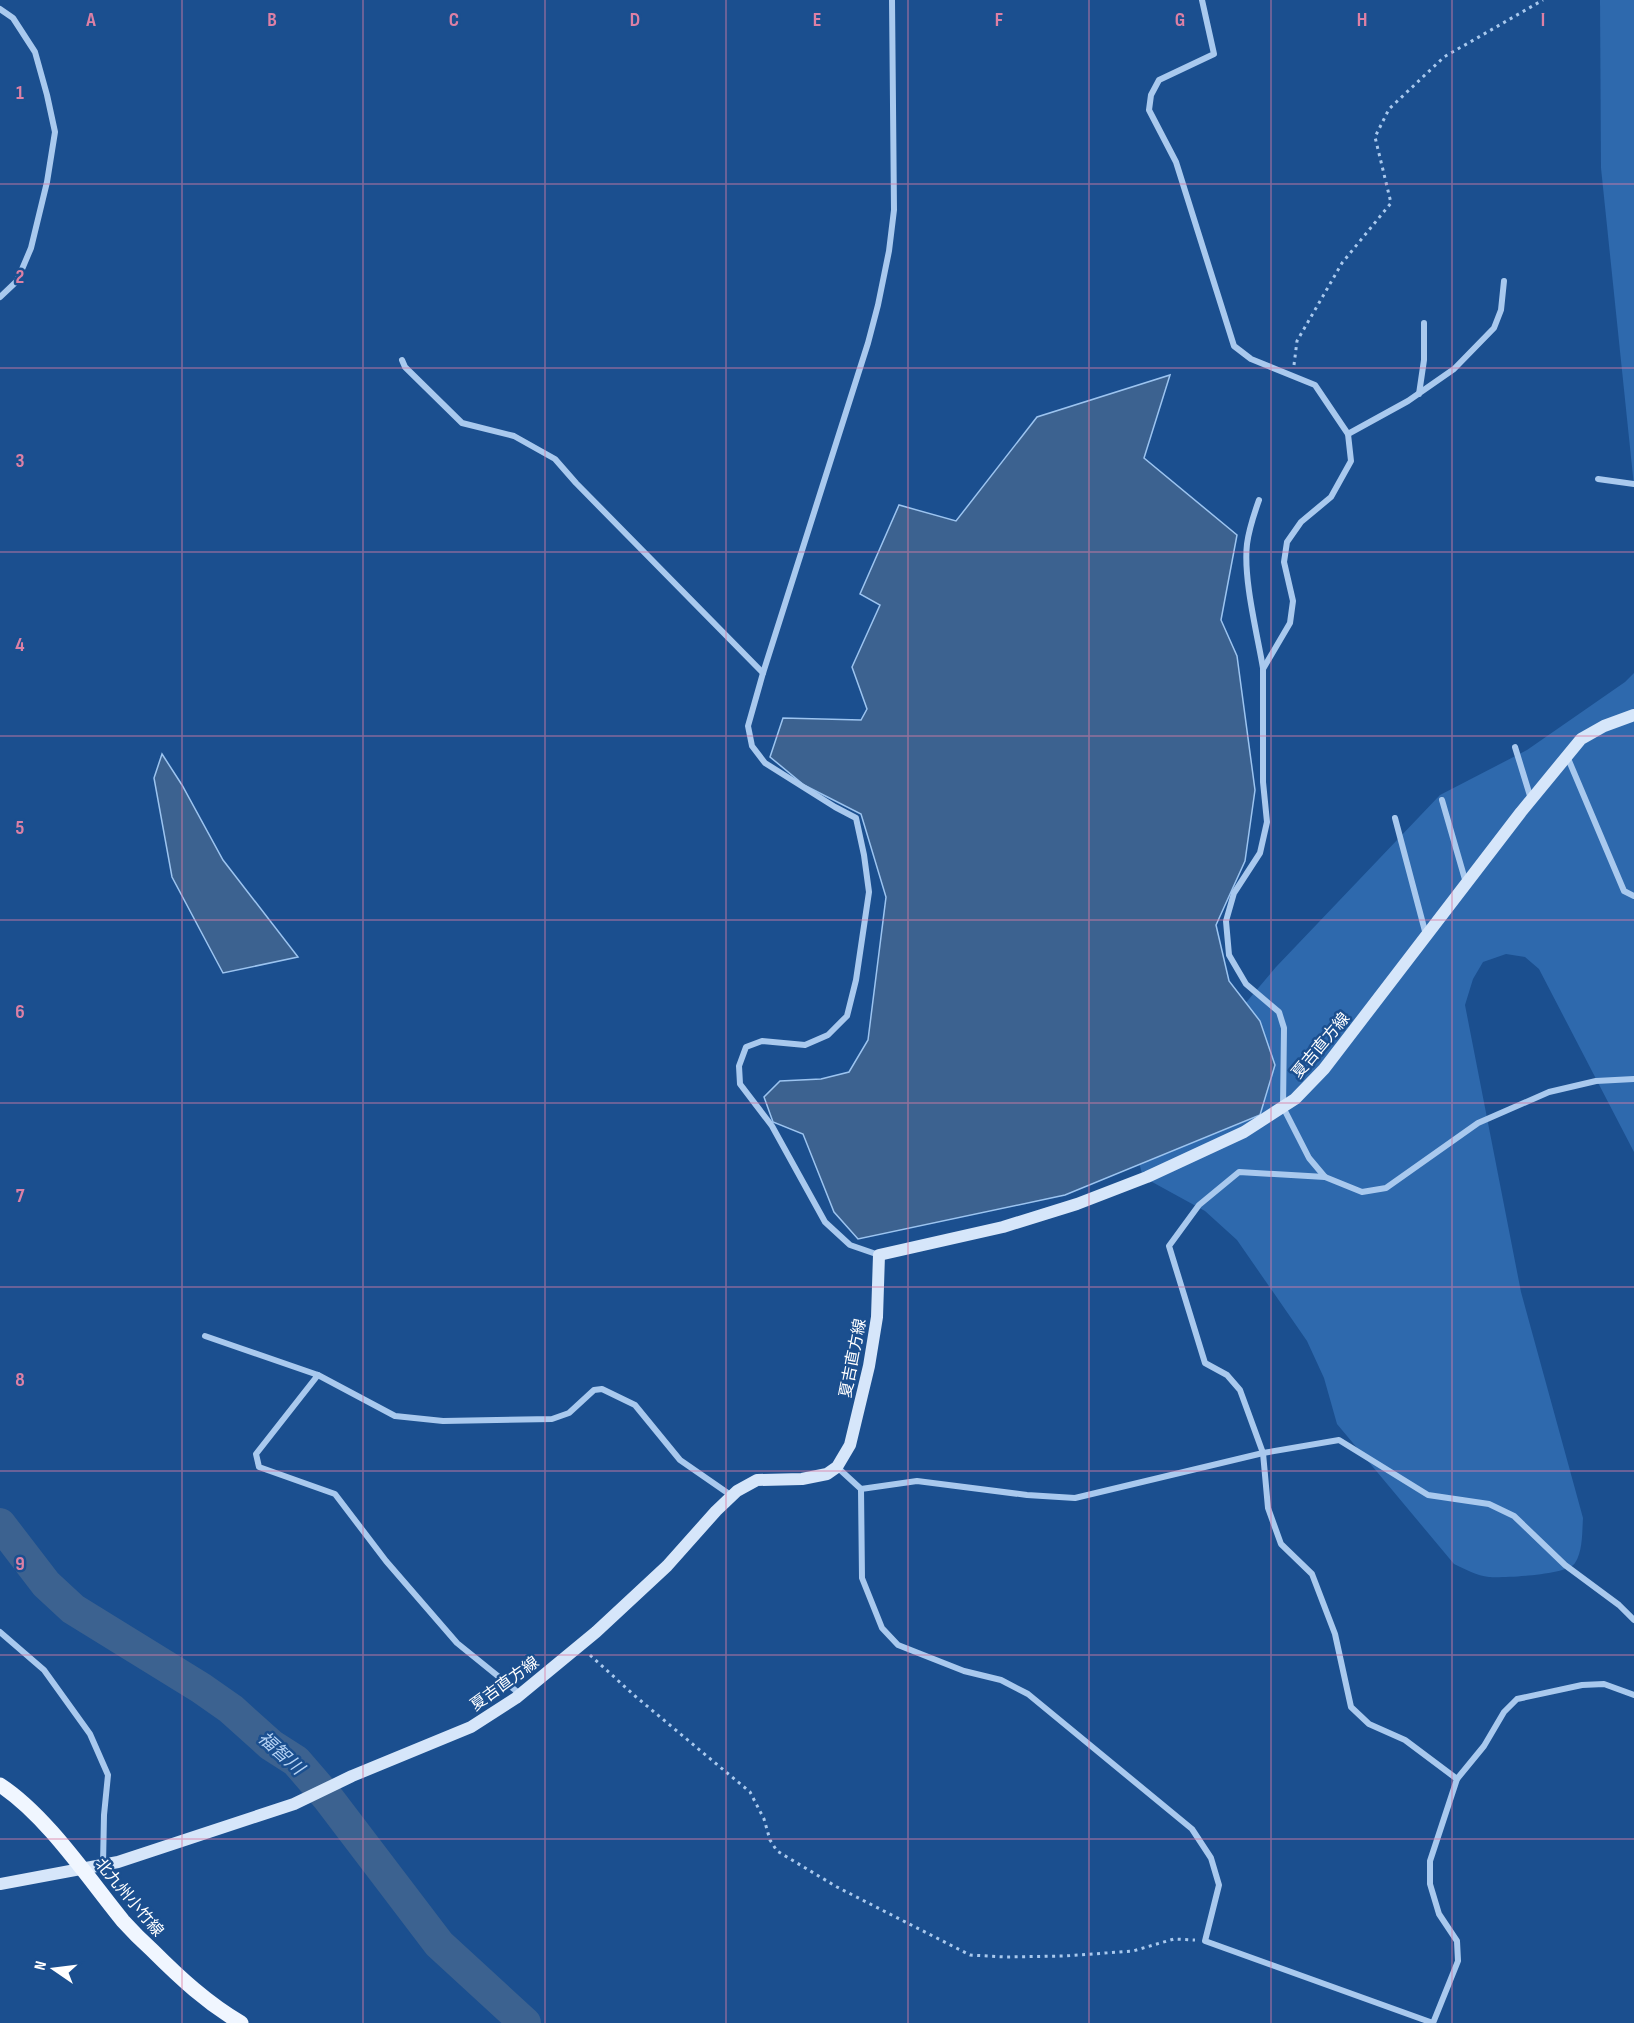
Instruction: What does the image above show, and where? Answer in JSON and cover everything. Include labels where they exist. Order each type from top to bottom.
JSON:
[{"type":"main road","name":"夏吉直方線","points":[[0,1884],[118,1862],[294,1804],[352,1776],[471,1728],[520,1695],[580,1646],[667,1566],[732,1496],[757,1480],[801,1479],[827,1474],[837,1467],[850,1445],[869,1366],[877,1317],[879,1255],[1003,1227],[1077,1204],[1147,1177],[1234,1137],[1295,1099],[1324,1069],[1531,800],[1581,739],[1604,726],[1634,715]]},
{"type":"main road","name":"北九州小竹線","points":[[0,1785],[13,1793],[44,1824],[82,1868],[125,1924],[181,1979],[214,2007],[241,2023]]},
{"type":"street","points":[[879,1255],[850,1245],[825,1222],[772,1126],[740,1084],[739,1066],[746,1047],[762,1041],[805,1045],[828,1035],[847,1016],[856,980],[869,892],[856,818],[765,763],[752,746],[748,726],[867,344],[889,251],[894,210],[892,0]]},
{"type":"street","points":[[1202,0],[1214,54],[1160,80],[1151,95],[1149,110],[1176,162],[1234,346],[1251,359],[1316,386],[1348,434],[1351,461],[1331,497],[1301,522],[1287,542],[1284,562],[1293,601],[1290,622],[1263,669]]},
{"type":"street","points":[[0,9],[13,18],[35,52],[55,132],[47,182],[31,248],[17,281],[0,297]]},
{"type":"street","points":[[1348,434],[1419,394],[1454,369],[1494,328],[1501,310],[1504,281]]},
{"type":"street","points":[[1419,394],[1424,360],[1424,323]]},
{"type":"street","points":[[402,360],[405,367],[462,423],[514,435],[555,459],[763,673]]},
{"type":"street","points":[[1598,479],[1634,484]]},
{"type":"street","points":[[1259,500],[1250,525],[1246,547],[1248,579],[1263,669],[1263,782],[1267,822],[1260,853],[1234,893],[1226,921],[1229,955],[1246,984],[1279,1012],[1284,1028],[1283,1107],[1309,1158],[1325,1177]]},
{"type":"street","points":[[1515,747],[1531,800]]},
{"type":"street","points":[[1567,756],[1624,891],[1634,896]]},
{"type":"street","points":[[1442,800],[1466,884]]},
{"type":"street","points":[[1395,818],[1427,935]]},
{"type":"street","points":[[1457,1779],[1405,1740],[1369,1724],[1351,1707],[1335,1634],[1312,1574],[1281,1544],[1268,1508],[1263,1453],[1240,1390],[1227,1375],[1205,1363],[1169,1246],[1199,1205],[1239,1172],[1325,1177],[1362,1192],[1386,1188],[1478,1123],[1549,1092],[1596,1081],[1634,1079]]},
{"type":"street","points":[[205,1336],[318,1375],[395,1416],[442,1421],[552,1419],[569,1413],[594,1390],[602,1389],[635,1405],[680,1460],[732,1496]]},
{"type":"street","points":[[318,1375],[255,1454],[259,1467],[334,1494],[386,1561],[457,1643],[520,1695]]},
{"type":"street","points":[[861,1489],[917,1481],[1027,1496],[1075,1498],[1263,1453],[1339,1440],[1428,1495],[1489,1504],[1514,1516],[1565,1565],[1619,1605],[1634,1620]]},
{"type":"street","points":[[837,1467],[861,1489],[862,1578],[882,1628],[898,1645],[964,1671],[1001,1680],[1028,1694],[1192,1829],[1211,1858],[1219,1885],[1205,1941],[1433,2023],[1458,1961],[1458,1941],[1439,1914],[1430,1884],[1430,1861],[1457,1779],[1484,1746],[1504,1712],[1517,1699],[1581,1684],[1604,1684],[1634,1695]]},
{"type":"street","points":[[0,1632],[44,1670],[90,1734],[108,1775],[103,1864]]},
{"type":"path","points":[[1293,376],[1297,341],[1342,262],[1390,203],[1375,137],[1389,109],[1444,57],[1543,0]]},
{"type":"path","points":[[580,1646],[635,1696],[750,1792],[777,1851],[837,1887],[970,1955],[1065,1956],[1133,1951],[1174,1939],[1205,1941]]},
{"type":"shaded area","points":[[1600,0],[1634,0],[1634,486],[1601,168]]},
{"type":"shaded area","points":[[1170,375],[1144,458],[1237,535],[1221,620],[1237,656],[1255,790],[1245,861],[1216,925],[1229,981],[1260,1021],[1275,1065],[1260,1115],[1065,1195],[858,1239],[834,1212],[803,1134],[773,1122],[764,1097],[780,1081],[821,1079],[849,1072],[868,1040],[886,897],[861,814],[804,785],[770,757],[783,718],[861,720],[867,709],[852,667],[880,605],[860,594],[899,505],[956,521],[1037,417]]},
{"type":"shaded area","points":[[1634,673],[1634,1152],[1539,969],[1525,957],[1506,954],[1483,962],[1473,979],[1465,1005],[1521,1292],[1583,1518],[1579,1553],[1575,1563],[1570,1567],[1535,1575],[1489,1577],[1454,1564],[1337,1424],[1324,1378],[1307,1341],[1237,1240],[1205,1211],[1143,1177],[1138,1159],[1185,1075],[1276,967],[1440,795],[1527,750],[1625,682]]},
{"type":"shaded area","points":[[162,754],[182,785],[223,860],[298,957],[223,973],[172,877],[154,778]]},
{"type":"waterway","name":"福智川","points":[[0,1524],[46,1584],[73,1609],[201,1688],[231,1709],[271,1745],[296,1761],[328,1798],[439,1944],[525,2023]]}]
